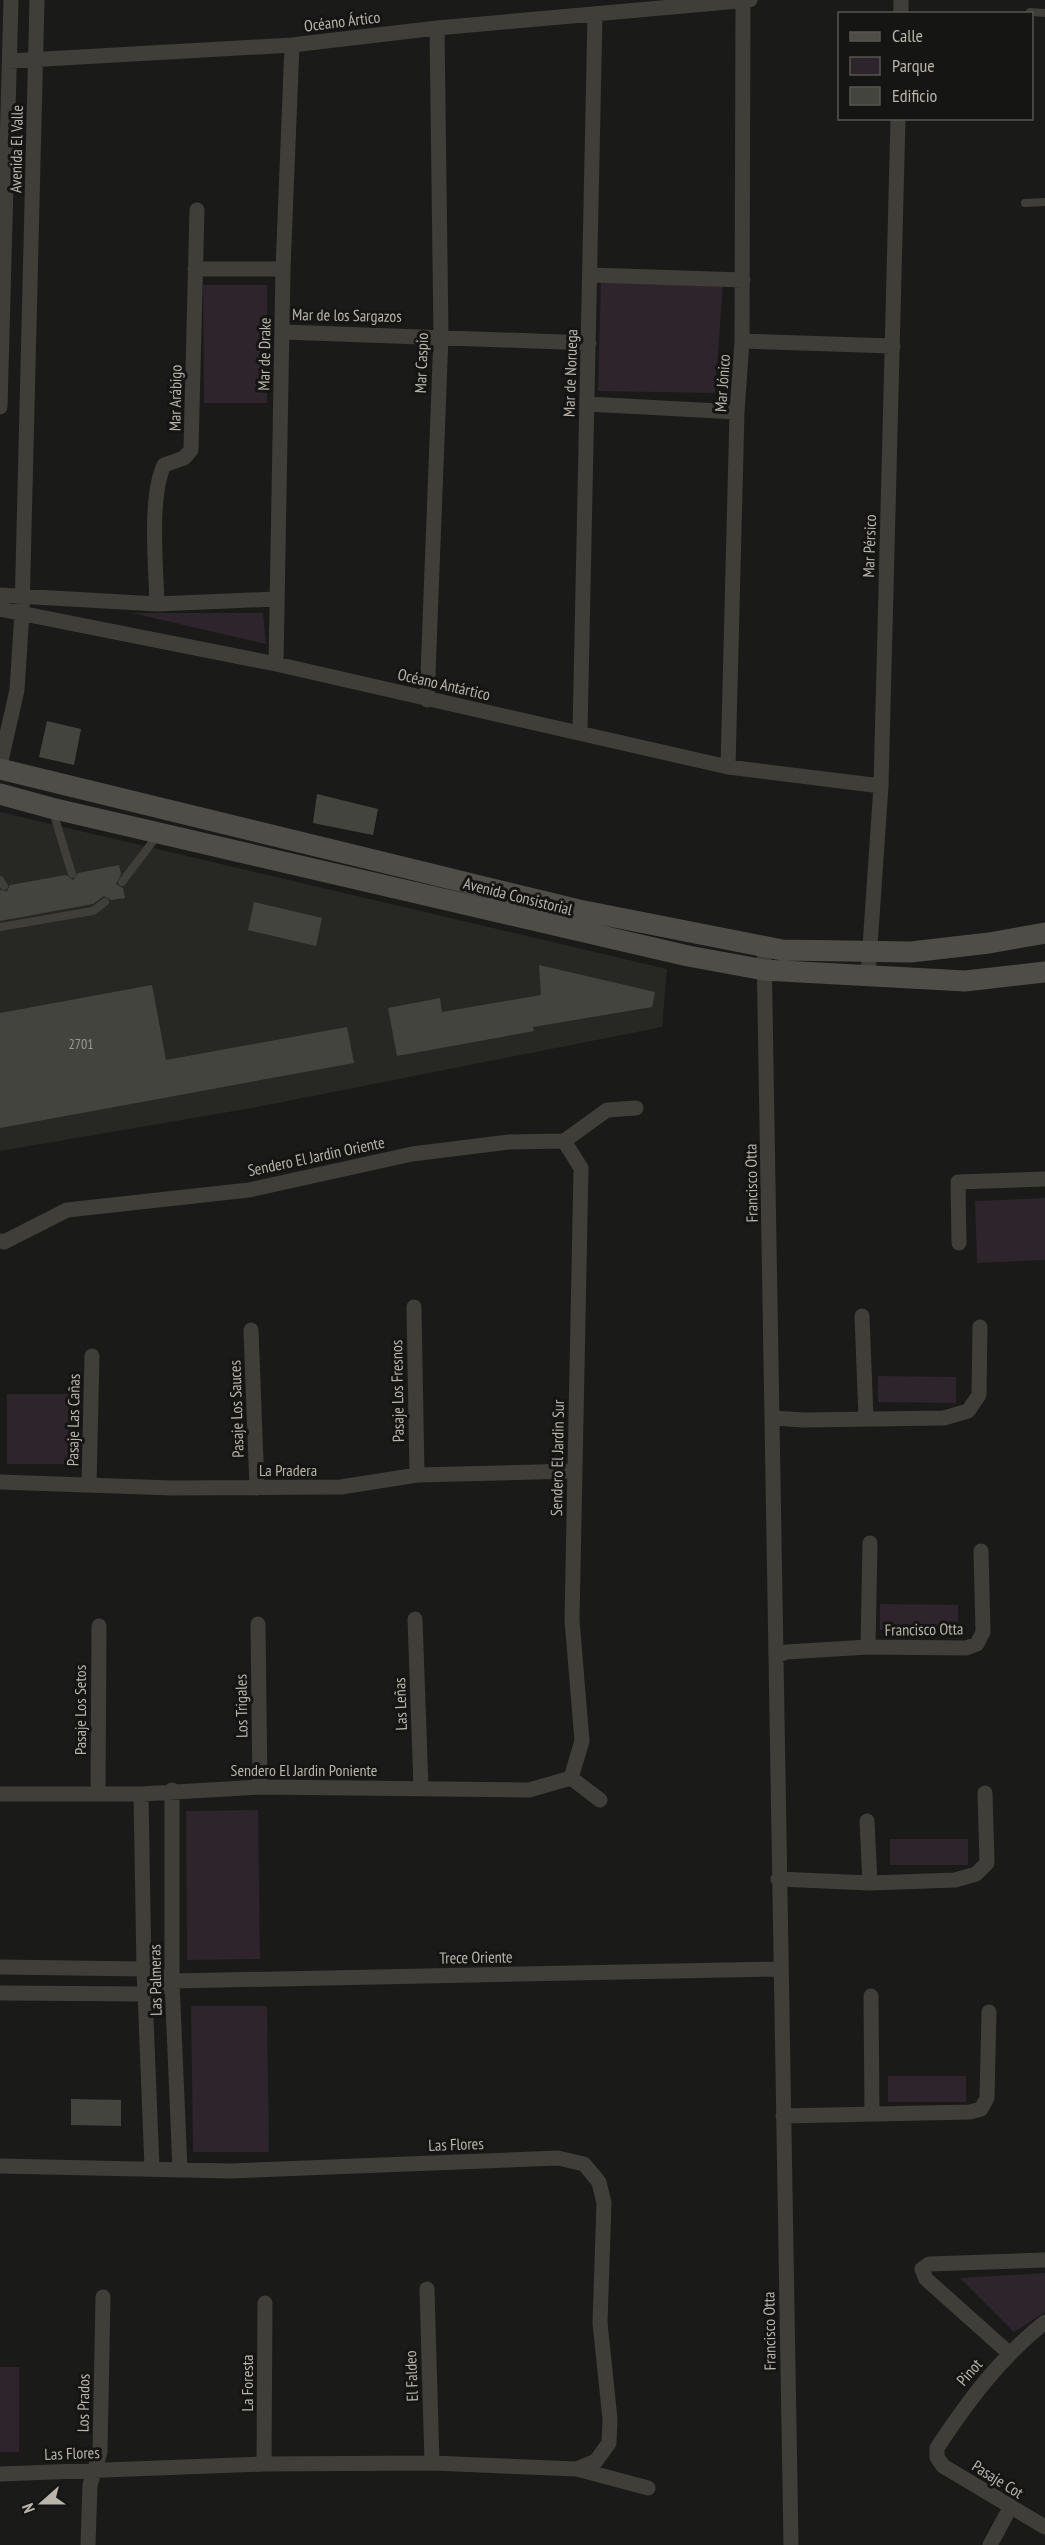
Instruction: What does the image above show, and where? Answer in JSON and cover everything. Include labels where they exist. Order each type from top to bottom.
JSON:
[{"type":"main road","name":"Avenida Consistorial","points":[[0,767],[579,910],[782,950],[870,952],[951,948],[1045,933]]},
{"type":"main road","name":"Avenida Consistorial","points":[[0,794],[51,808],[688,956],[764,970],[965,981],[1045,972]]},
{"type":"street","name":"Avenida El Valle","points":[[0,407],[11,0]]},
{"type":"street","name":"Avenida El Valle","points":[[0,767],[17,690],[22,605],[37,0]]},
{"type":"street","name":"Océano Ártico","points":[[10,61],[292,45],[437,28],[750,0]]},
{"type":"street","name":"Mar Jónico","points":[[728,768],[737,412],[742,340],[743,1]]},
{"type":"street","name":"Mar de Noruega","points":[[580,732],[595,14]]},
{"type":"street","name":"Mar Caspio","points":[[427,700],[441,336],[437,28]]},
{"type":"street","name":"Mar de Drake","points":[[276,664],[275,599],[283,269],[292,45]]},
{"type":"street","name":"Mar Pérsico","points":[[868,975],[881,786],[898,120]]},
{"type":"street","name":"Mar Arábigo","points":[[157,604],[155,530],[158,478],[164,465],[184,458],[191,450],[197,210]]},
{"type":"street","points":[[195,268],[283,269]]},
{"type":"street","points":[[591,275],[743,280]]},
{"type":"street","points":[[1,322],[30,321]]},
{"type":"street","name":"Mar de los Sargazos","points":[[283,332],[589,343]]},
{"type":"street","points":[[742,340],[893,346]]},
{"type":"street","points":[[587,404],[737,412]]},
{"type":"street","name":"Océano Antártico","points":[[0,595],[22,605],[728,768],[881,786]]},
{"type":"street","name":"Océano Antártico","points":[[0,609],[22,605],[157,604],[275,599]]},
{"type":"street","name":"Francisco Otta","points":[[764,947],[791,2545]]},
{"type":"street","points":[[564,1142],[607,1110],[636,1108]]},
{"type":"street","name":"Sendero El Jardin Oriente","points":[[1,1244],[67,1210],[249,1190],[412,1154],[509,1142],[564,1142]]},
{"type":"street","name":"Sendero El Jardin Sur","points":[[564,1142],[581,1168],[572,1620],[582,1741],[571,1778]]},
{"type":"street","points":[[959,1244],[958,1182],[1045,1179]]},
{"type":"street","name":"Pasaje Los Fresnos","points":[[414,1307],[417,1474]]},
{"type":"street","points":[[862,1316],[866,1418]]},
{"type":"street","points":[[773,1418],[804,1420],[944,1418],[968,1411],[979,1395],[980,1326]]},
{"type":"street","name":"Pasaje Los Sauces","points":[[251,1330],[257,1488]]},
{"type":"street","name":"Pasaje Las Cañas","points":[[89,1484],[92,1356]]},
{"type":"street","name":"La Pradera","points":[[0,1482],[172,1488],[341,1487],[417,1474],[574,1471]]},
{"type":"street","points":[[868,1647],[870,1543]]},
{"type":"street","name":"Francisco Otta","points":[[777,1656],[786,1652],[868,1647],[966,1648],[977,1644],[982,1632],[981,1551]]},
{"type":"street","name":"Las Leñas","points":[[415,1619],[421,1787]]},
{"type":"street","name":"Los Trigales","points":[[258,1624],[260,1787]]},
{"type":"street","name":"Pasaje Los Setos","points":[[98,1793],[99,1626]]},
{"type":"street","points":[[571,1778],[600,1800]]},
{"type":"street","name":"Sendero El Jardin Poniente","points":[[0,1794],[141,1794],[172,1790],[260,1787],[529,1790],[571,1778]]},
{"type":"street","name":"Las Palmeras","points":[[172,1790],[172,1981],[180,2170]]},
{"type":"street","points":[[778,1879],[870,1883],[955,1880],[976,1874],[987,1863],[985,1793]]},
{"type":"street","name":"Las Palmeras","points":[[141,1794],[144,1969],[147,1994],[152,2167]]},
{"type":"street","points":[[867,1821],[870,1883]]},
{"type":"street","name":"Trece Oriente","points":[[0,1967],[144,1969],[172,1981],[780,1969]]},
{"type":"street","name":"Trece Oriente","points":[[0,1993],[147,1994],[172,1981]]},
{"type":"street","points":[[870,1996],[872,2113]]},
{"type":"street","points":[[783,2116],[970,2112],[981,2109],[987,2098],[989,2012]]},
{"type":"street","name":"Las Flores","points":[[0,2166],[152,2167],[231,2171],[558,2158],[584,2164],[599,2182],[604,2203],[600,2323],[610,2419],[609,2443],[596,2461],[577,2469]]},
{"type":"street","points":[[1010,2354],[926,2279],[922,2269],[929,2264],[1045,2260]]},
{"type":"street","name":"El Faldeo","points":[[427,2289],[432,2463]]},
{"type":"street","name":"Los Prados","points":[[88,2545],[90,2485],[100,2452],[103,2296]]},
{"type":"street","name":"La Foresta","points":[[264,2464],[265,2303]]},
{"type":"street","name":"Pinot","points":[[937,2457],[937,2448],[975,2391],[1045,2322]]},
{"type":"street","name":"Pasaje Cot","points":[[937,2457],[943,2466],[1045,2527]]},
{"type":"street","name":"Las Flores","points":[[0,2474],[264,2464],[432,2463],[577,2469],[648,2488]]},
{"type":"street","points":[[990,2545],[1010,2508]]},
{"type":"lane","points":[[1025,203],[1045,202]]},
{"type":"lane","points":[[51,808],[72,874]]},
{"type":"lane","points":[[122,882],[160,833]]},
{"type":"lane","points":[[0,927],[27,919],[83,909],[93,911],[105,902]]},
{"type":"shaded area","points":[[0,812],[667,969],[662,1027],[257,1107],[0,1151]]},
{"type":"green space","points":[[601,276],[723,284],[715,393],[598,391]]},
{"type":"green space","points":[[203,285],[267,285],[267,403],[204,403]]},
{"type":"green space","points":[[132,613],[263,613],[266,644]]},
{"type":"green space","points":[[1045,1198],[1045,1260],[977,1263],[975,1201]]},
{"type":"green space","points":[[878,1376],[956,1377],[956,1403],[878,1402]]},
{"type":"green space","points":[[7,1394],[74,1394],[74,1464],[7,1464]]},
{"type":"green space","points":[[880,1604],[958,1605],[958,1631],[880,1630]]},
{"type":"green space","points":[[258,1810],[260,1959],[187,1960],[186,1811]]},
{"type":"green space","points":[[890,1839],[968,1839],[968,1865],[890,1865]]},
{"type":"green space","points":[[191,2006],[267,2006],[269,2152],[193,2152]]},
{"type":"green space","points":[[888,2076],[966,2076],[966,2102],[888,2102]]},
{"type":"green space","points":[[1045,2273],[1045,2312],[1014,2332],[960,2278]]},
{"type":"green space","points":[[0,2367],[19,2367],[19,2452],[0,2452]]},
{"type":"building","points":[[47,721],[81,729],[74,765],[39,757]]},
{"type":"building","points":[[317,794],[378,809],[373,835],[313,823]]},
{"type":"building","points":[[119,865],[121,874],[116,884],[123,888],[125,898],[111,900],[104,896],[93,904],[0,921],[0,890],[7,891],[10,885],[66,875],[73,880],[78,873]]},
{"type":"building","points":[[254,902],[322,918],[316,946],[248,930]]},
{"type":"building","points":[[539,965],[655,992],[652,1007],[533,1027],[534,1031],[397,1056],[388,1008],[440,998],[442,1012],[541,995]]},
{"type":"building","points":[[152,985],[166,1060],[347,1027],[354,1063],[0,1128],[0,1013]]},
{"type":"building","points":[[71,2099],[121,2100],[121,2126],[71,2125]]}]
